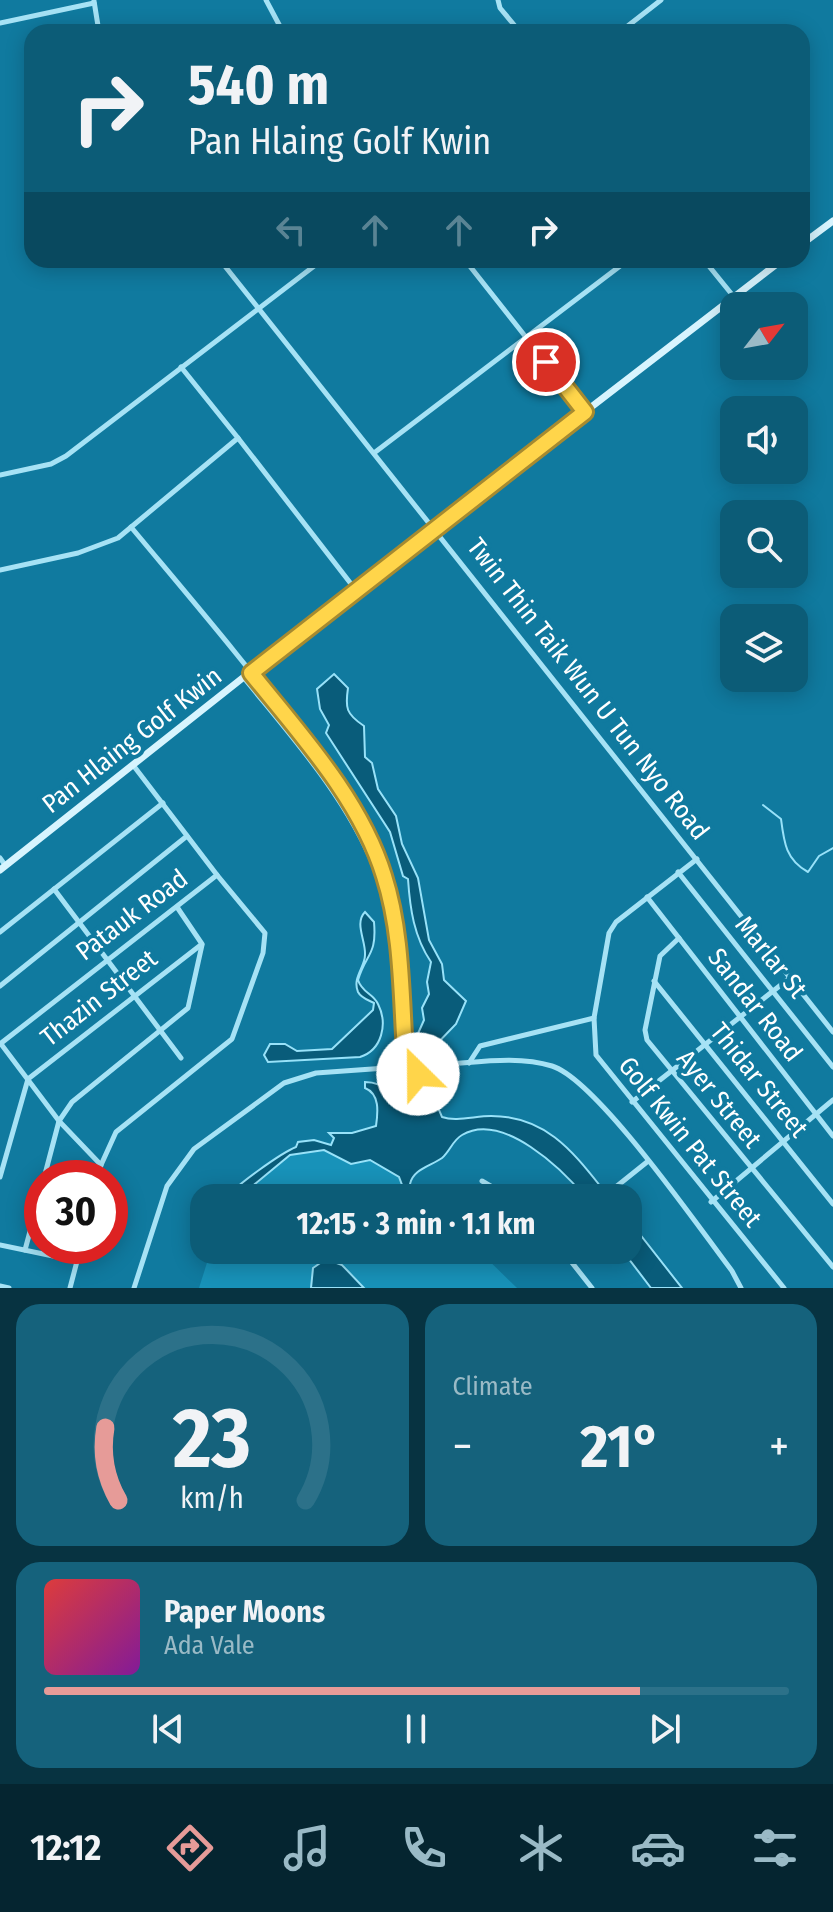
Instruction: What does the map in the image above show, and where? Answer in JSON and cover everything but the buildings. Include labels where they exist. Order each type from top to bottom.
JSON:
[{"type":"street","points":[[266,0],[279,24]]},
{"type":"street","points":[[498,0],[500,8],[513,24]]},
{"type":"street","points":[[630,24],[661,0]]},
{"type":"street","points":[[0,23],[94,1],[98,24]]},
{"type":"street","points":[[810,238],[833,221]]},
{"type":"street","name":"Twin Thin Taik Wun U Tun Nyo Road","points":[[226,268],[436,528],[833,1032]]},
{"type":"street","points":[[0,475],[51,464],[66,456],[311,268]]},
{"type":"street","points":[[471,268],[585,412]]},
{"type":"street","points":[[374,453],[618,268]]},
{"type":"street","points":[[710,268],[730,292]]},
{"type":"street","name":"Pan Hlaing Golf Kwin","points":[[740,292],[772,268]]},
{"type":"street","name":"Pan Hlaing Golf Kwin","points":[[2,864],[720,308]]},
{"type":"street","points":[[181,367],[355,589]]},
{"type":"street","points":[[0,570],[78,553],[118,538],[238,438]]},
{"type":"street","points":[[131,527],[248,675],[349,816],[375,869],[386,910],[402,1051]]},
{"type":"street","name":"Patauk Road","points":[[0,1044],[217,875],[133,765]]},
{"type":"street","points":[[0,932],[163,803]]},
{"type":"street","points":[[0,986],[187,836]]},
{"type":"street","name":"Golf Kwin Pat Street","points":[[697,859],[616,922],[609,933],[594,1018],[596,1055],[711,1202],[784,1288]]},
{"type":"street","name":"Marlar St","points":[[678,872],[833,1067]]},
{"type":"street","points":[[103,1160],[116,1132],[232,1039],[263,953],[265,933],[217,875]]},
{"type":"street","points":[[54,889],[181,1058]]},
{"type":"street","name":"Sandar Road","points":[[647,897],[833,1136]]},
{"type":"street","points":[[49,1160],[59,1121],[72,1102],[188,1008],[202,944],[176,906]]},
{"type":"street","name":"Ayer Street","points":[[679,938],[660,956],[645,1030],[647,1040],[750,1170],[832,1266]]},
{"type":"street","name":"Thazin Street","points":[[0,1177],[3,1153],[28,1079],[202,944]]},
{"type":"street","points":[[632,1102],[791,977]]},
{"type":"street","name":"Thidar Street","points":[[654,981],[833,1204]]},
{"type":"street","points":[[469,1063],[480,1046],[594,1018]]},
{"type":"street","points":[[0,1044],[59,1121],[96,1160]]},
{"type":"street","points":[[402,1051],[414,1055],[419,1065],[414,1080],[405,1084],[392,1080],[386,1068],[390,1057],[402,1051]]},
{"type":"street","points":[[419,1065],[529,1060],[555,1066],[571,1075],[595,1097],[647,1162],[732,1271],[741,1288]]},
{"type":"street","points":[[134,1288],[167,1186],[194,1149],[284,1083],[316,1073],[386,1068]]},
{"type":"street","points":[[711,1202],[833,1100]]},
{"type":"street","points":[[620,1184],[647,1162]]},
{"type":"street","points":[[482,1181],[487,1184]]},
{"type":"street","points":[[0,1245],[24,1250]]},
{"type":"street","points":[[70,1288],[76,1264]]},
{"type":"street","points":[[573,1264],[592,1288]]},
{"type":"street","points":[[0,1286],[9,1288]]},
{"type":"shaded area","points":[[334,674],[348,688],[350,714],[364,726],[365,757],[372,763],[378,789],[396,816],[402,844],[418,878],[429,940],[442,964],[444,980],[466,1001],[456,1024],[429,1052],[416,1038],[424,1020],[422,1008],[429,994],[427,982],[431,962],[417,933],[408,879],[403,876],[390,832],[326,733],[329,725],[320,709],[317,689]]},
{"type":"shaded area","points":[[365,912],[374,922],[374,942],[358,980],[376,1000],[381,1012],[381,1035],[374,1049],[360,1057],[268,1062],[264,1055],[270,1044],[285,1044],[297,1051],[332,1049],[373,1010],[374,1003],[361,996],[357,987],[358,977],[365,955],[360,921]]},
{"type":"shaded area","points":[[430,1080],[437,1084],[433,1096],[442,1117],[510,1117],[541,1128],[567,1148],[599,1184],[573,1184],[531,1147],[495,1131],[478,1130],[459,1137],[442,1158],[423,1168],[410,1184],[402,1184],[399,1177],[370,1160],[351,1164],[324,1150],[290,1155],[255,1184],[242,1184],[296,1147],[298,1142],[314,1140],[331,1145],[334,1138],[329,1133],[352,1133],[376,1126],[377,1104],[373,1094],[365,1088],[365,1082],[404,1095],[420,1090]]},
{"type":"shaded area","points":[[378,1139],[404,1184],[251,1184],[286,1154]]},
{"type":"shaded area","points":[[642,1237],[682,1288],[651,1288],[633,1264],[642,1264]]},
{"type":"shaded area","points":[[207,1264],[492,1264],[517,1288],[199,1288]]},
{"type":"shaded area","points":[[319,1264],[342,1265],[364,1288],[311,1288],[313,1268]]},
{"type":"waterway","points":[[763,805],[781,819],[787,850],[795,862],[808,872],[819,856],[833,848]]},
{"type":"route","points":[[418,1074],[418,1061],[405,1051],[395,924],[384,875],[367,835],[342,794],[251,673],[585,412],[546,362]]}]
